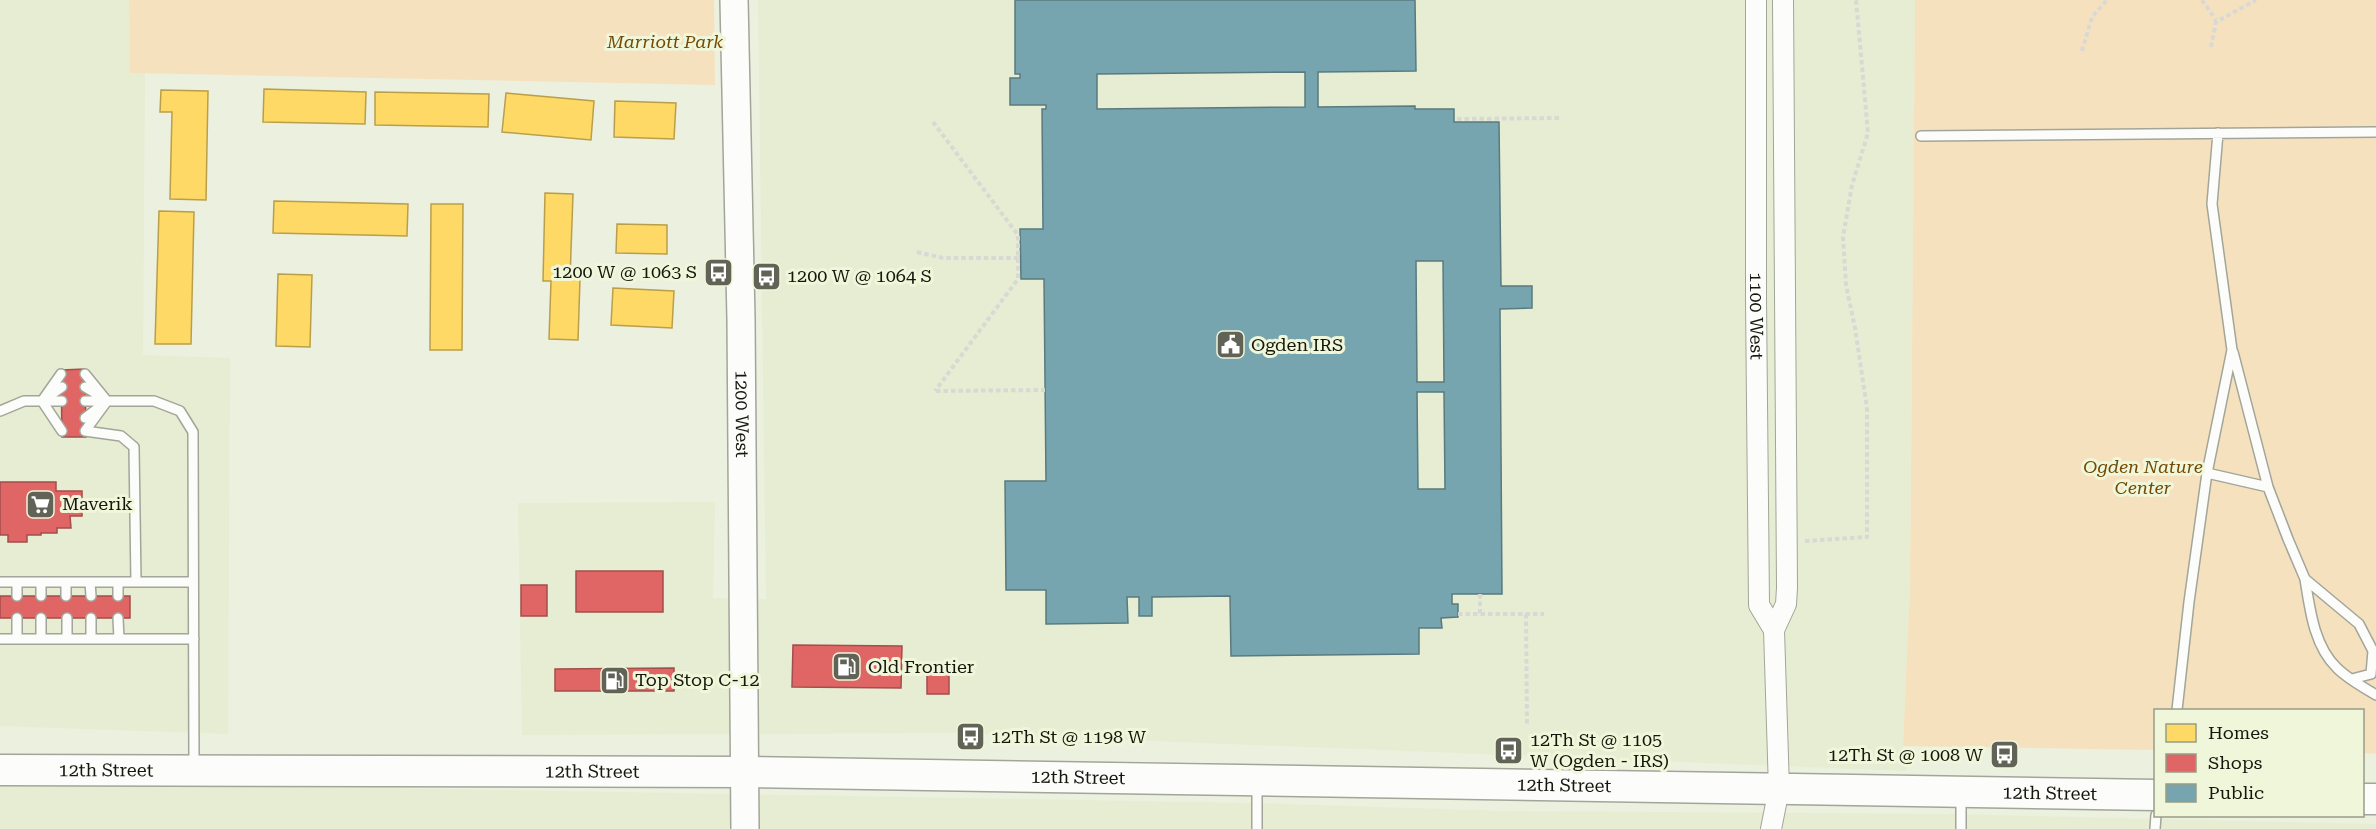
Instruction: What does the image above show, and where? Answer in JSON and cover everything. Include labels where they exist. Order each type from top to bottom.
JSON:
[{"type":"main road","name":"12th Street","points":[[0,770],[744,772],[2154,795]]},
{"type":"street","name":"1200 West","points":[[734,0],[741,319],[746,829]]},
{"type":"street","name":"1100 West","points":[[1756,0],[1758,549],[1760,605],[1774,630]]},
{"type":"street","name":"1100 West","points":[[1771,829],[1779,789],[1774,630],[1786,604],[1783,0]]},
{"type":"street","points":[[1758,549],[1786,546]]},
{"type":"lane","points":[[1921,136],[2376,132]]},
{"type":"lane","points":[[2218,133],[2212,204],[2232,350],[2268,487],[2305,579],[2311,616],[2323,651],[2337,668],[2376,695]]},
{"type":"lane","points":[[2177,709],[2207,473],[2232,350]]},
{"type":"lane","points":[[42,401],[61,374]]},
{"type":"lane","points":[[85,374],[107,401]]},
{"type":"lane","points":[[42,401],[62,387]]},
{"type":"lane","points":[[85,387],[107,401]]},
{"type":"lane","points":[[0,411],[24,401],[62,401]]},
{"type":"lane","points":[[42,401],[62,418]]},
{"type":"lane","points":[[42,401],[62,431]]},
{"type":"lane","points":[[85,401],[154,401],[180,411],[193,432],[194,771]]},
{"type":"lane","points":[[85,418],[107,401]]},
{"type":"lane","points":[[107,401],[85,431],[121,436],[134,447],[136,582]]},
{"type":"lane","points":[[2207,473],[2268,487]]},
{"type":"lane","points":[[2305,579],[2359,624],[2373,651],[2371,674],[2352,679]]},
{"type":"lane","points":[[0,582],[194,582]]},
{"type":"lane","points":[[17,582],[17,596]]},
{"type":"lane","points":[[41,582],[41,596]]},
{"type":"lane","points":[[66,582],[66,596]]},
{"type":"lane","points":[[90,582],[91,596]]},
{"type":"lane","points":[[118,582],[118,596]]},
{"type":"lane","points":[[17,618],[17,639]]},
{"type":"lane","points":[[41,618],[41,639]]},
{"type":"lane","points":[[67,618],[67,639]]},
{"type":"lane","points":[[91,618],[91,639]]},
{"type":"lane","points":[[118,618],[119,639]]},
{"type":"lane","points":[[0,639],[194,639]]},
{"type":"lane","points":[[1257,781],[1257,829]]},
{"type":"lane","points":[[1961,792],[1961,829]]},
{"type":"path","points":[[1786,546],[1867,537],[1867,408],[1846,285],[1843,237],[1852,185],[1868,133],[1856,0]]},
{"type":"path","points":[[2082,51],[2092,17],[2107,0]]},
{"type":"path","points":[[2202,0],[2216,20]]},
{"type":"path","points":[[2211,47],[2216,22],[2256,0]]},
{"type":"path","points":[[1457,119],[1559,118]]},
{"type":"path","points":[[933,122],[1018,236],[1019,258],[1018,279],[935,391],[1045,390]]},
{"type":"path","points":[[917,252],[942,258],[1019,258]]},
{"type":"path","points":[[1480,594],[1480,614]]},
{"type":"path","points":[[1458,614],[1544,614]]},
{"type":"path","points":[[1526,614],[1527,724]]},
{"type":"shaded area","points":[[0,0],[129,0],[130,73],[145,73],[143,355],[230,358],[228,734],[0,726]]},
{"type":"shaded area","points":[[758,0],[1915,0],[1910,587],[1903,746],[1907,771],[956,733],[522,735],[518,503],[715,502],[713,598],[766,599]]},
{"type":"shaded area","points":[[0,785],[378,788],[1254,803],[1505,811],[1949,814],[2376,824],[2376,829],[0,829]]},
{"type":"green space","name":"Marriott Park","points":[[129,0],[714,0],[715,85],[130,73]]},
{"type":"green space","name":"Ogden Nature Center","points":[[1915,0],[2376,0],[2376,754],[2364,753],[2364,709],[2154,709],[2154,750],[1903,746],[1910,587]]},
{"type":"building: Homes","points":[[264,89],[366,92],[365,124],[263,122]]},
{"type":"building: Homes","points":[[161,90],[208,91],[206,200],[170,199],[172,112],[160,112]]},
{"type":"building: Homes","points":[[375,92],[489,94],[488,127],[375,125]]},
{"type":"building: Homes","points":[[506,93],[594,101],[591,140],[502,132]]},
{"type":"building: Homes","points":[[615,101],[676,103],[674,139],[614,137]]},
{"type":"building: Homes","points":[[545,193],[573,194],[570,279],[580,279],[578,340],[549,339],[551,281],[543,281]]},
{"type":"building: Homes","points":[[274,201],[408,204],[407,236],[273,233]]},
{"type":"building: Homes","points":[[431,204],[463,204],[462,350],[430,350]]},
{"type":"building: Homes","points":[[159,211],[194,212],[191,344],[155,344]]},
{"type":"building: Homes","points":[[617,224],[667,225],[667,254],[616,253]]},
{"type":"building: Homes","points":[[278,274],[312,275],[310,347],[276,346]]},
{"type":"building: Homes","points":[[613,288],[674,291],[672,328],[611,325]]},
{"type":"building: Shops","points":[[85,369],[86,437],[62,437],[61,370]]},
{"type":"building: Shops","name":"Maverik","points":[[0,482],[56,482],[56,491],[82,491],[82,516],[70,516],[71,528],[57,528],[57,533],[27,535],[27,542],[8,542],[8,535],[0,535]]},
{"type":"building: Shops","points":[[576,571],[663,571],[663,612],[576,612]]},
{"type":"building: Shops","points":[[521,585],[547,585],[547,616],[521,616]]},
{"type":"building: Shops","points":[[0,596],[130,596],[130,618],[0,618]]},
{"type":"building: Shops","name":"Old Frontier","points":[[793,645],[902,646],[901,688],[792,687]]},
{"type":"building: Shops","points":[[949,663],[949,694],[927,694],[927,664]]},
{"type":"building: Shops","name":"Top Stop C-12","points":[[674,668],[674,691],[555,691],[555,669]]},
{"type":"building: Public","name":"Ogden IRS","points":[[1015,0],[1415,0],[1416,71],[1318,72],[1318,107],[1415,106],[1415,109],[1454,109],[1454,122],[1499,122],[1501,286],[1532,286],[1532,308],[1500,309],[1502,594],[1452,594],[1452,604],[1458,604],[1458,617],[1441,618],[1442,628],[1419,628],[1419,654],[1231,656],[1230,596],[1152,597],[1152,616],[1139,616],[1139,597],[1127,597],[1128,623],[1046,624],[1046,590],[1006,590],[1005,481],[1046,481],[1044,279],[1021,279],[1020,229],[1043,229],[1042,109],[1046,109],[1046,105],[1010,105],[1010,78],[1020,78],[1020,74],[1015,74]],"holes":[[[1305,72],[1305,107],[1097,109],[1097,74]],[[1416,261],[1443,261],[1444,382],[1417,382]],[[1417,392],[1444,392],[1445,489],[1418,489]]]},
{"type":"place","name":"1200 W @ 1063 S","points":[[718,272]]},
{"type":"place","name":"1200 W @ 1064 S","points":[[766,276]]},
{"type":"place","name":"Ogden IRS","points":[[1230,345]]},
{"type":"place","name":"Maverik","points":[[41,504]]},
{"type":"place","name":"Old Frontier","points":[[847,667]]},
{"type":"place","name":"Top Stop C-12","points":[[614,680]]},
{"type":"place","name":"12Th St @ 1198 W","points":[[970,737]]},
{"type":"place","name":"12Th St @ 1105 W (Ogden - IRS)","points":[[1509,750]]},
{"type":"place","name":"12Th St @ 1008 W","points":[[2004,755]]}]
